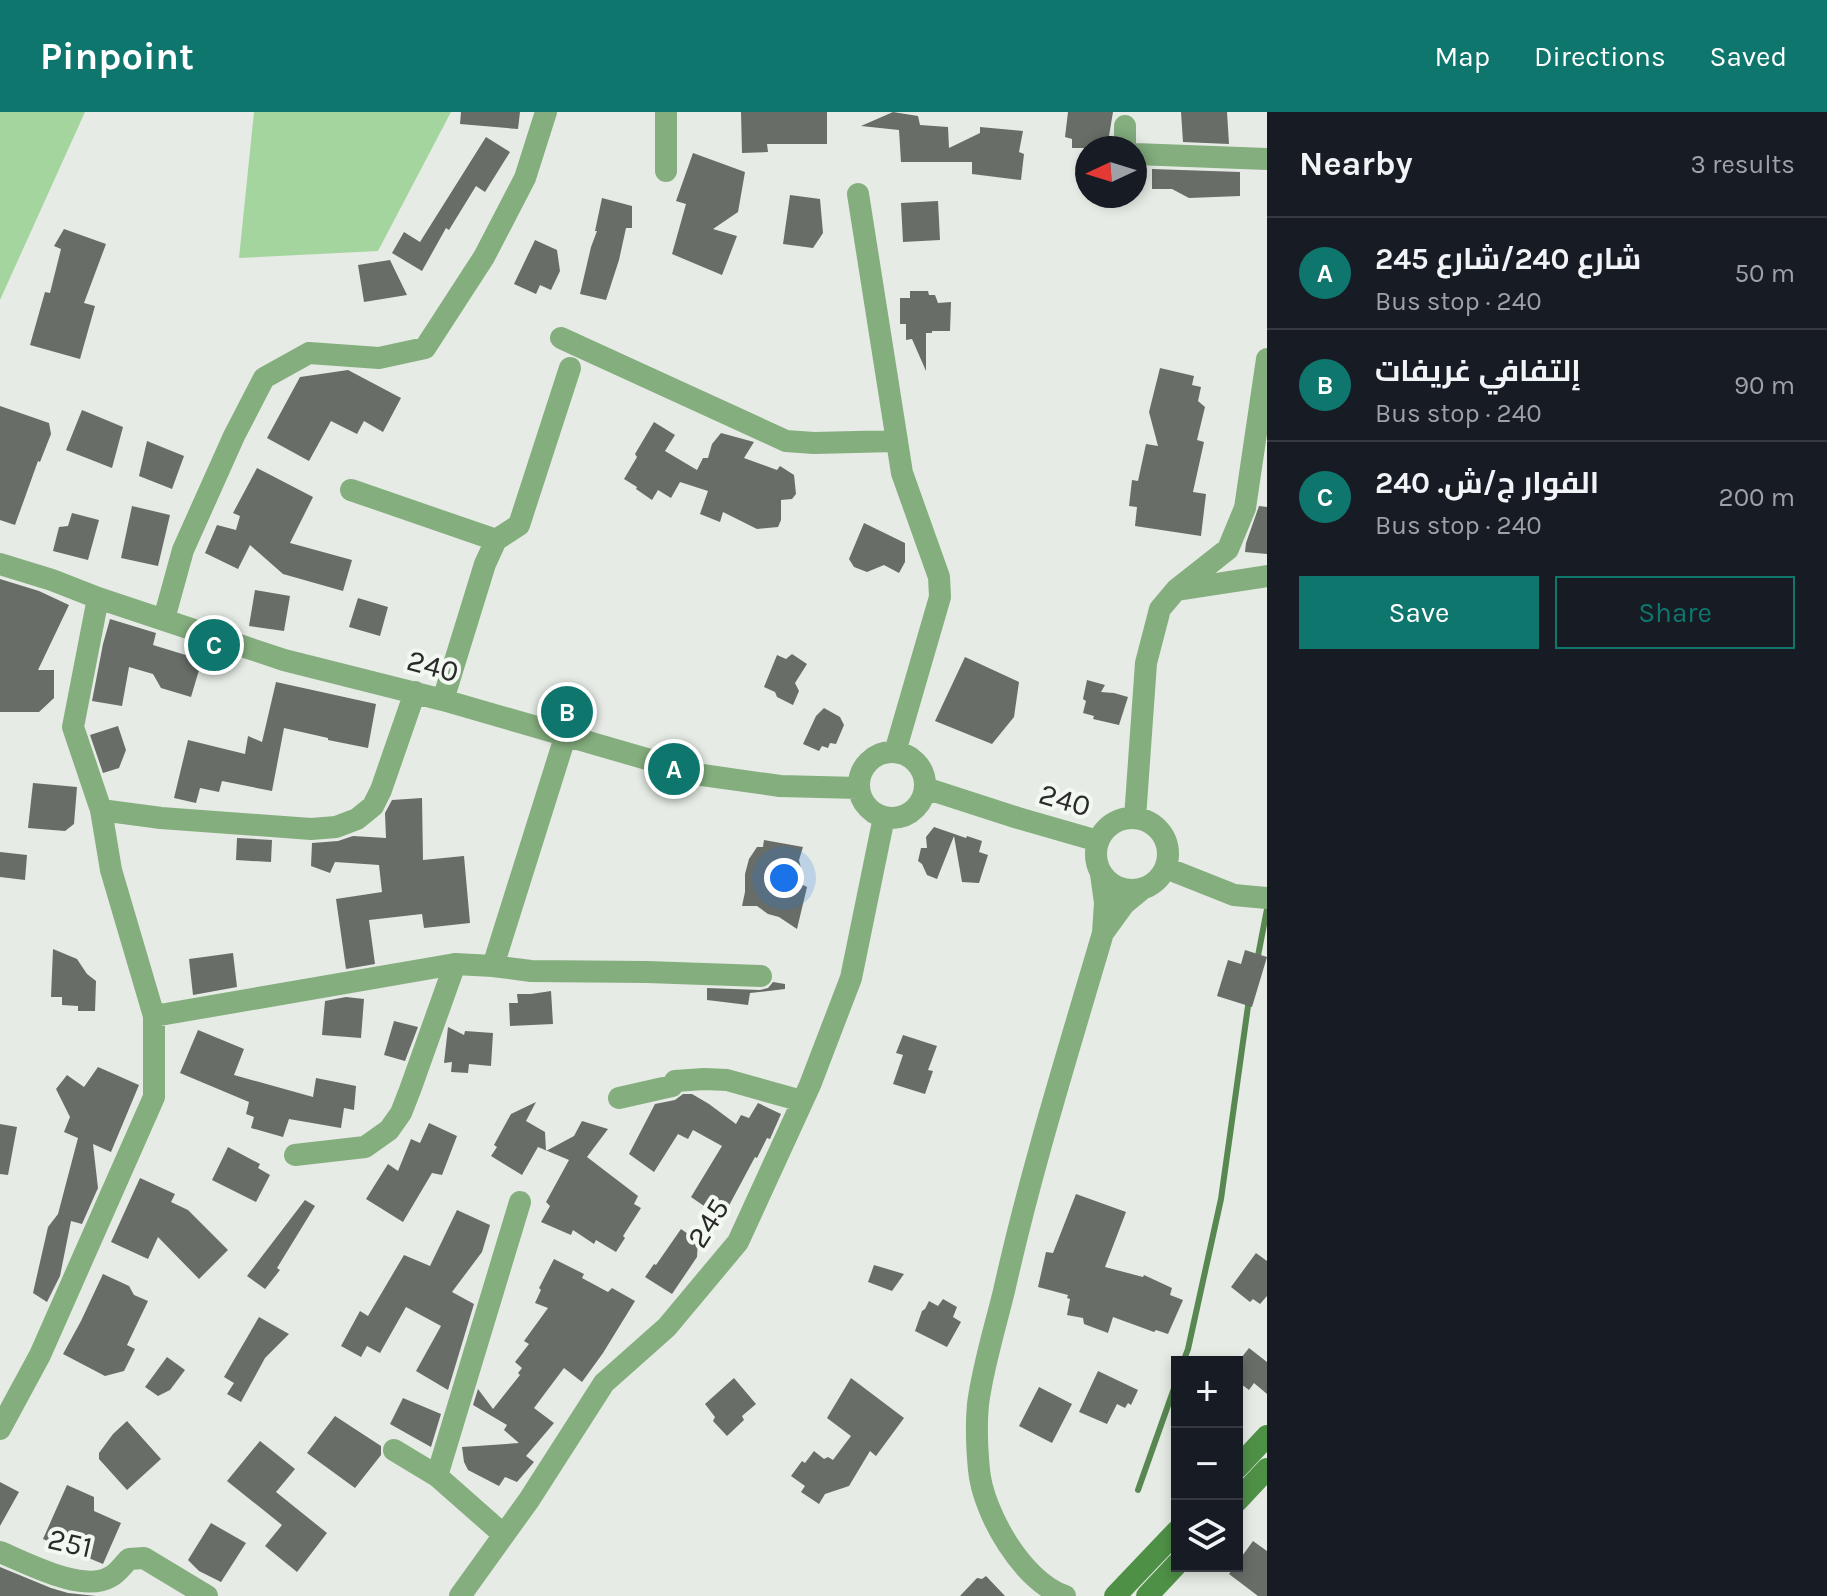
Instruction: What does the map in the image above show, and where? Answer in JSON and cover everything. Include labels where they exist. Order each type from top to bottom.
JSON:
[{"type":"main road","points":[[1243,1462],[1267,1436]]},
{"type":"main road","points":[[1238,1500],[1267,1469]]},
{"type":"main road","points":[[1115,1596],[1171,1537]]},
{"type":"main road","points":[[1147,1596],[1171,1570]]},
{"type":"street","points":[[164,619],[183,550],[234,436],[264,378],[309,353],[379,358],[425,348],[484,257],[525,178],[546,112]]},
{"type":"street","points":[[666,112],[666,171]]},
{"type":"street","points":[[1147,154],[1267,159]]},
{"type":"street","points":[[858,194],[902,473],[939,577],[940,597],[895,752]]},
{"type":"street","points":[[561,338],[786,441],[897,441]]},
{"type":"street","points":[[1135,818],[1146,663],[1160,609],[1176,590],[1228,549],[1245,508],[1267,359]]},
{"type":"street","points":[[443,700],[485,564],[496,540],[519,525],[570,368]]},
{"type":"street","points":[[351,490],[496,540]]},
{"type":"street","name":"240","points":[[0,564],[284,660],[415,692],[702,775],[780,786],[858,788]]},
{"type":"street","points":[[1176,590],[1267,576]]},
{"type":"street","points":[[0,1429],[40,1355],[154,1097],[154,1016],[111,870],[101,810],[73,727],[98,598]]},
{"type":"street","points":[[101,810],[161,818],[311,829],[336,827],[357,819],[373,806],[415,692]]},
{"type":"street","points":[[493,966],[566,734]]},
{"type":"street","points":[[895,752],[914,760],[924,777],[925,788],[918,805],[911,812],[893,818],[873,812],[865,804],[858,788],[867,764],[875,757],[895,752]]},
{"type":"street","name":"240","points":[[925,788],[1098,841]]},
{"type":"street","name":"245","points":[[460,1596],[529,1500],[604,1383],[667,1327],[738,1242],[802,1101],[851,978],[884,817]]},
{"type":"street","points":[[1065,1596],[1046,1590],[1018,1559],[988,1505],[979,1474],[978,1405],[1022,1208],[1103,933],[1105,903],[1097,864],[1098,841],[1113,823],[1123,819],[1146,820],[1163,835],[1168,856],[1166,868],[1152,885],[1124,904],[1103,933]]},
{"type":"street","points":[[1166,868],[1234,895],[1267,898]]},
{"type":"street","points":[[1101,874],[1119,889],[1141,890]]},
{"type":"street","points":[[154,1016],[455,964],[531,971],[761,976]]},
{"type":"street","points":[[295,1155],[365,1147],[389,1130],[401,1113],[455,964]]},
{"type":"street","points":[[619,1098],[672,1086],[675,1081],[704,1079],[727,1080],[802,1101]]},
{"type":"street","points":[[437,1476],[520,1202]]},
{"type":"street","points":[[394,1450],[437,1476],[504,1535]]},
{"type":"street","name":"251","points":[[0,1552],[64,1578],[90,1582],[110,1577],[129,1559],[144,1558],[207,1596]]},
{"type":"green space","points":[[0,112],[85,112],[0,300]]},
{"type":"green space","points":[[254,112],[451,112],[378,251],[239,258]]},
{"type":"building","points":[[461,112],[520,112],[518,129],[460,124]]},
{"type":"building","points":[[741,112],[827,112],[827,144],[767,144],[768,152],[742,153]]},
{"type":"building","points":[[893,112],[918,116],[920,125],[948,127],[949,148],[980,133],[980,127],[1023,131],[1019,152],[1024,154],[1021,180],[972,174],[972,162],[901,162],[899,130],[861,126]]},
{"type":"building","points":[[1068,112],[1113,112],[1109,136],[1075,136],[1075,148],[1072,148],[1072,139],[1065,137]]},
{"type":"building","points":[[1181,112],[1227,112],[1229,144],[1183,142]]},
{"type":"building","points":[[486,137],[510,152],[485,192],[476,186],[449,230],[446,228],[422,271],[392,253],[404,232],[420,242]]},
{"type":"building","points":[[693,153],[745,172],[738,212],[713,229],[737,236],[722,275],[672,254],[686,204],[676,201]]},
{"type":"building","points":[[1152,169],[1240,172],[1240,196],[1189,198],[1172,189],[1152,189]]},
{"type":"building","points":[[790,195],[820,199],[823,233],[813,248],[783,244]]},
{"type":"building","points":[[602,198],[632,206],[632,228],[626,228],[606,300],[580,294],[597,231]]},
{"type":"building","points":[[938,201],[940,240],[903,242],[901,203]]},
{"type":"building","points":[[64,229],[106,244],[84,303],[95,306],[80,359],[30,345],[45,292],[50,293],[61,249],[54,246]]},
{"type":"building","points":[[535,240],[557,250],[560,271],[551,290],[540,285],[536,294],[514,284]]},
{"type":"building","points":[[390,260],[407,295],[364,302],[358,265]]},
{"type":"building","points":[[910,291],[928,291],[929,295],[935,295],[938,303],[951,302],[950,331],[926,333],[926,371],[912,339],[906,340],[906,324],[900,324],[900,298],[910,298]]},
{"type":"building","points":[[1160,368],[1194,376],[1192,385],[1201,387],[1198,401],[1205,407],[1197,440],[1204,442],[1193,492],[1206,494],[1201,536],[1135,526],[1137,507],[1129,506],[1132,480],[1138,481],[1146,444],[1158,446],[1149,412]]},
{"type":"building","points":[[348,370],[401,398],[383,432],[364,421],[357,434],[331,421],[309,461],[267,438],[300,377]]},
{"type":"building","points":[[0,406],[49,423],[51,434],[15,525],[0,520]]},
{"type":"building","points":[[82,410],[123,427],[112,468],[66,450]]},
{"type":"building","points":[[654,422],[675,435],[665,451],[697,470],[703,458],[708,458],[712,444],[721,433],[754,442],[744,458],[777,470],[780,466],[794,475],[796,494],[792,499],[781,500],[778,527],[757,529],[723,512],[720,522],[700,514],[708,491],[680,482],[671,498],[658,490],[652,500],[624,479]]},
{"type":"building","points":[[147,441],[184,456],[172,489],[139,476]]},
{"type":"building","points":[[257,468],[313,497],[290,543],[352,560],[343,591],[283,574],[250,545],[238,569],[205,553],[217,525],[236,530],[240,516],[233,513]]},
{"type":"building","points":[[132,506],[170,515],[158,566],[121,558]]},
{"type":"building","points":[[1259,506],[1267,507],[1267,554],[1245,552]]},
{"type":"building","points":[[72,513],[99,520],[88,560],[53,551],[59,527],[68,526]]},
{"type":"building","points":[[864,523],[905,543],[905,562],[899,573],[884,565],[867,572],[854,567],[849,559]]},
{"type":"building","points":[[0,579],[39,591],[69,605],[38,670],[54,670],[54,698],[39,712],[0,712]]},
{"type":"building","points":[[255,590],[290,596],[284,631],[249,626]]},
{"type":"building","points":[[358,598],[388,607],[380,636],[349,627]]},
{"type":"building","points":[[110,619],[156,633],[153,645],[202,660],[191,697],[161,688],[153,674],[129,667],[122,706],[92,701]]},
{"type":"building","points":[[792,654],[807,664],[795,683],[799,691],[793,705],[764,687],[777,655],[786,659]]},
{"type":"building","points":[[965,657],[1019,682],[1014,717],[992,744],[935,721]]},
{"type":"building","points":[[1087,680],[1105,685],[1101,692],[1128,697],[1119,725],[1093,719],[1094,716],[1083,713]]},
{"type":"building","points":[[276,682],[376,704],[368,748],[284,728],[272,791],[222,781],[219,792],[200,788],[196,803],[174,798],[188,740],[245,754],[248,736],[262,742]]},
{"type":"building","points":[[824,708],[840,717],[844,725],[836,744],[830,743],[828,748],[822,746],[819,751],[803,744],[816,716]]},
{"type":"building","points":[[118,726],[126,750],[119,768],[103,773],[90,735]]},
{"type":"building","points":[[33,783],[77,787],[74,824],[65,831],[28,828]]},
{"type":"building","points":[[422,798],[423,860],[464,856],[470,923],[424,928],[422,914],[369,920],[375,964],[346,969],[336,899],[382,892],[379,865],[335,862],[330,873],[311,866],[312,843],[338,841],[353,836],[386,838],[385,813],[392,800]]},
{"type":"building","points":[[934,827],[982,841],[979,852],[988,855],[979,883],[962,882],[954,836],[937,879],[927,875],[918,861],[921,848],[927,848],[926,837]]},
{"type":"building","points":[[237,838],[272,840],[271,862],[236,860]]},
{"type":"building","points":[[764,840],[803,847],[797,882],[807,887],[797,929],[757,906],[742,906],[749,859],[757,847],[763,847]]},
{"type":"building","points":[[0,852],[27,855],[25,880],[0,877]]},
{"type":"building","points":[[53,949],[77,959],[96,981],[95,1011],[78,1011],[78,1006],[62,1005],[62,997],[51,997]]},
{"type":"building","points":[[1245,950],[1267,957],[1252,1007],[1217,996],[1228,960],[1241,964]]},
{"type":"building","points":[[233,953],[237,987],[193,995],[189,959]]},
{"type":"building","points":[[773,982],[785,984],[785,989],[750,993],[748,1005],[707,1000],[707,988],[760,990],[768,988]]},
{"type":"building","points":[[551,991],[553,1024],[510,1026],[509,1003],[518,1003],[517,994]]},
{"type":"building","points":[[346,997],[364,999],[361,1038],[322,1035],[325,1001]]},
{"type":"building","points":[[394,1021],[418,1027],[405,1061],[384,1055]]},
{"type":"building","points":[[448,1027],[464,1035],[465,1031],[493,1033],[491,1066],[469,1064],[468,1073],[451,1072],[452,1062],[444,1063]]},
{"type":"building","points":[[198,1030],[244,1049],[234,1075],[313,1097],[316,1078],[356,1086],[354,1110],[344,1108],[341,1128],[289,1119],[283,1137],[251,1128],[254,1117],[246,1114],[249,1102],[180,1073]]},
{"type":"building","points":[[903,1035],[937,1046],[928,1070],[933,1071],[925,1094],[893,1084],[903,1055],[896,1053]]},
{"type":"building","points":[[98,1067],[139,1085],[111,1152],[93,1144],[98,1188],[82,1224],[71,1221],[60,1276],[47,1302],[33,1293],[48,1227],[58,1214],[78,1138],[64,1132],[70,1117],[56,1089],[67,1075],[84,1087]]},
{"type":"building","points":[[683,1094],[692,1094],[736,1124],[741,1115],[749,1118],[758,1103],[781,1114],[770,1139],[767,1138],[755,1157],[725,1213],[708,1200],[704,1206],[691,1197],[722,1146],[693,1130],[688,1139],[678,1134],[654,1172],[629,1154],[655,1104],[675,1100]]},
{"type":"building","points":[[536,1102],[526,1121],[545,1132],[546,1150],[538,1147],[522,1175],[491,1156],[511,1114]]},
{"type":"building","points":[[582,1121],[608,1129],[587,1157],[638,1196],[634,1204],[641,1208],[616,1252],[596,1240],[594,1244],[573,1230],[571,1235],[541,1222],[550,1206],[546,1202],[569,1160],[547,1151],[574,1136]]},
{"type":"building","points":[[429,1123],[457,1136],[442,1175],[432,1173],[403,1222],[366,1199],[388,1164],[398,1171],[411,1139],[420,1143]]},
{"type":"building","points":[[0,1124],[17,1127],[8,1175],[0,1174]]},
{"type":"building","points":[[228,1147],[260,1164],[258,1168],[270,1175],[256,1202],[212,1180]]},
{"type":"building","points":[[140,1178],[175,1194],[171,1202],[188,1210],[228,1250],[199,1279],[158,1237],[148,1259],[111,1242]]},
{"type":"building","points":[[1076,1194],[1126,1212],[1105,1267],[1144,1275],[1172,1288],[1170,1295],[1183,1300],[1168,1334],[1113,1317],[1108,1333],[1084,1324],[1083,1318],[1067,1315],[1068,1295],[1038,1287],[1046,1252],[1053,1253]]},
{"type":"building","points":[[305,1200],[315,1206],[277,1268],[280,1270],[265,1289],[247,1276]]},
{"type":"building","points":[[457,1210],[490,1225],[482,1252],[452,1292],[474,1304],[448,1390],[416,1371],[441,1326],[406,1307],[380,1353],[367,1346],[361,1357],[341,1346],[360,1311],[368,1316],[404,1255],[430,1266]]},
{"type":"building","points":[[681,1229],[698,1241],[697,1257],[672,1294],[645,1277]]},
{"type":"building","points":[[1256,1253],[1267,1261],[1267,1296],[1260,1304],[1253,1299],[1250,1302],[1231,1287]]},
{"type":"building","points":[[554,1259],[584,1274],[582,1278],[608,1292],[612,1288],[635,1301],[582,1382],[564,1368],[534,1408],[554,1423],[526,1456],[534,1462],[517,1482],[505,1477],[499,1486],[468,1470],[462,1447],[519,1443],[504,1430],[507,1425],[473,1405],[478,1389],[493,1409],[520,1375],[518,1373],[522,1368],[515,1362],[529,1344],[524,1341],[548,1308],[535,1303]]},
{"type":"building","points":[[874,1265],[904,1274],[892,1291],[868,1282]]},
{"type":"building","points":[[103,1274],[129,1286],[134,1295],[148,1301],[127,1345],[135,1349],[124,1371],[105,1376],[63,1354]]},
{"type":"building","points":[[943,1299],[957,1307],[953,1317],[961,1322],[947,1347],[915,1331],[929,1301],[938,1306]]},
{"type":"building","points":[[259,1317],[289,1334],[265,1358],[241,1402],[227,1394],[234,1383],[224,1377]]},
{"type":"building","points":[[1249,1348],[1267,1362],[1267,1394],[1254,1383],[1249,1390],[1243,1386],[1243,1356]]},
{"type":"building","points":[[167,1357],[185,1370],[170,1390],[158,1396],[145,1387]]},
{"type":"building","points":[[1098,1371],[1138,1390],[1131,1405],[1128,1403],[1125,1408],[1117,1404],[1107,1424],[1079,1412]]},
{"type":"building","points":[[734,1378],[756,1404],[727,1436],[713,1421],[715,1417],[705,1404]]},
{"type":"building","points":[[851,1378],[904,1418],[876,1456],[870,1451],[849,1486],[825,1494],[819,1504],[801,1492],[805,1486],[791,1476],[814,1451],[824,1459],[828,1457],[833,1460],[851,1436],[827,1418]]},
{"type":"building","points":[[1039,1387],[1072,1404],[1052,1443],[1019,1426]]},
{"type":"building","points":[[403,1398],[441,1414],[431,1447],[390,1424]]},
{"type":"building","points":[[335,1416],[381,1446],[381,1455],[355,1488],[307,1453]]},
{"type":"building","points":[[127,1421],[161,1459],[127,1490],[99,1459],[99,1453]]},
{"type":"building","points":[[260,1441],[295,1469],[276,1492],[327,1533],[297,1572],[265,1546],[282,1525],[227,1481]]},
{"type":"building","points":[[0,1482],[19,1492],[0,1526]]},
{"type":"building","points":[[67,1485],[94,1497],[94,1511],[121,1523],[103,1564],[43,1539]]},
{"type":"building","points":[[211,1523],[246,1543],[221,1582],[199,1571],[188,1560]]},
{"type":"building","points":[[1253,1541],[1267,1551],[1267,1596],[1258,1596],[1229,1574],[1243,1572],[1243,1555]]},
{"type":"building","points":[[0,1567],[51,1588],[96,1596],[0,1596]]},
{"type":"building","points":[[986,1576],[1005,1596],[960,1596],[977,1578]]},
{"type":"waterway","points":[[1257,961],[1267,909]]},
{"type":"waterway","points":[[1185,1356],[1221,1199],[1249,999]]},
{"type":"waterway","points":[[1138,1490],[1171,1397]]},
{"type":"place","name":"الفوار ج/ش. 240","points":[[214,645]]},
{"type":"place","name":"إلتفافي غريفات","points":[[567,712]]},
{"type":"place","name":"شارع 240/شارع 245","points":[[674,769]]}]
